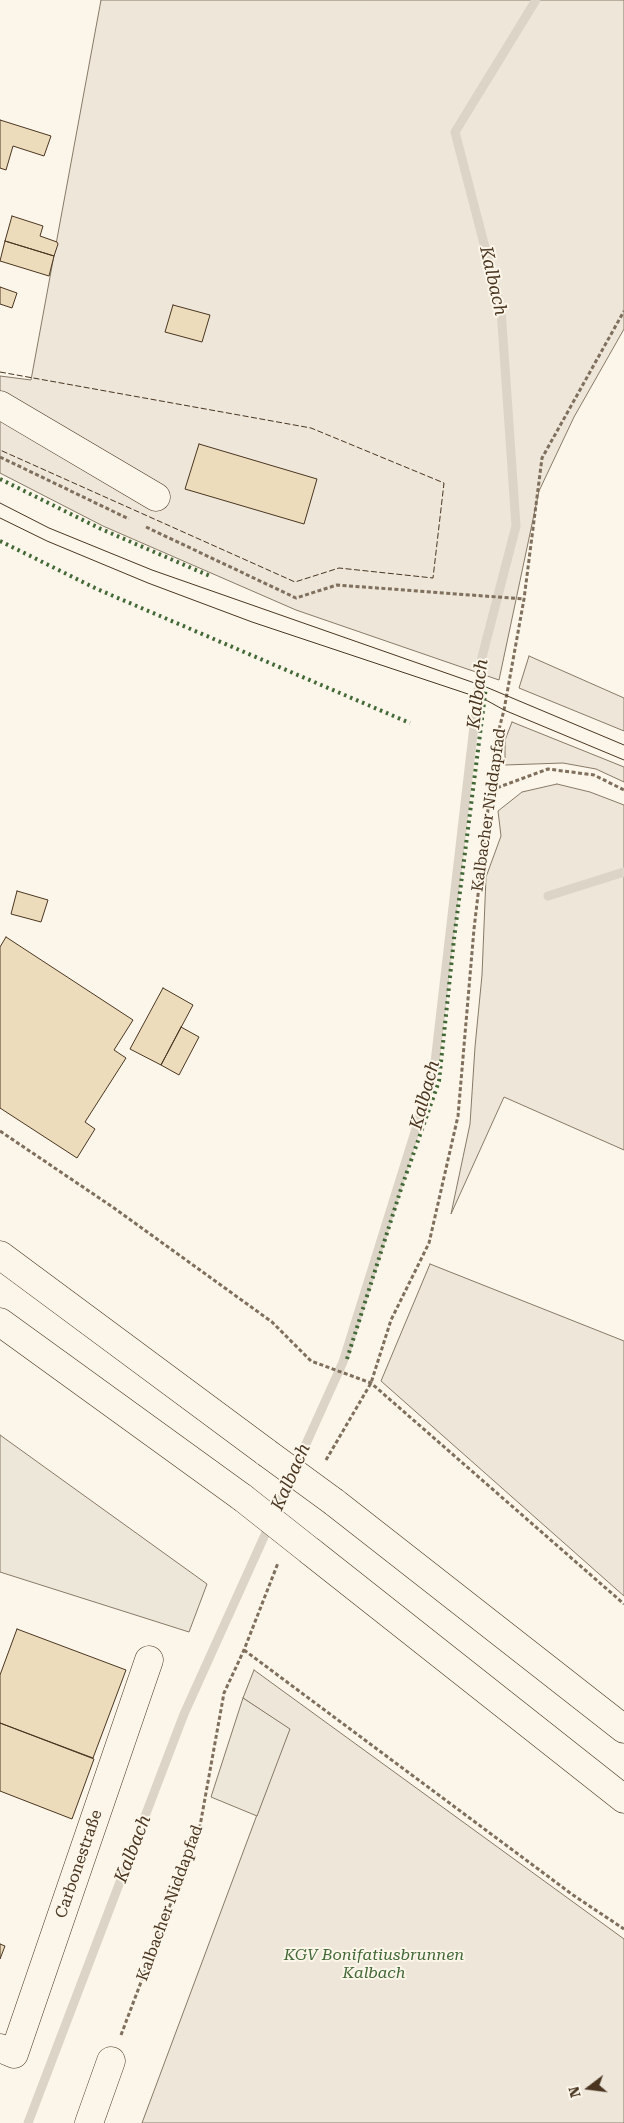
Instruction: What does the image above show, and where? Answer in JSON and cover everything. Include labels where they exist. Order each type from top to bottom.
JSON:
[{"type":"main road","points":[[0,405],[156,496]]},
{"type":"main road","points":[[0,1255],[334,1502],[624,1729]]},
{"type":"main road","points":[[0,1322],[243,1498],[624,1799]]},
{"type":"main road","name":"Carbonestraße","points":[[0,2048],[14,2054],[149,1660]]},
{"type":"main road","points":[[89,2123],[111,2061]]},
{"type":"path","name":"Kalbacher Niddapfad","points":[[391,1320],[429,1243],[458,1116],[474,929],[496,741],[504,710],[524,599],[542,458],[624,311]]},
{"type":"path","points":[[0,457],[135,521]]},
{"type":"path","points":[[144,525],[296,598],[337,585],[524,599]]},
{"type":"path","points":[[491,790],[548,769],[594,775],[624,790]]},
{"type":"path","points":[[0,1131],[114,1208],[272,1322],[311,1361],[371,1383],[624,1604]]},
{"type":"path","name":"Kalbacher Niddapfad","points":[[111,2061],[200,1826],[224,1693],[244,1650],[573,1895],[624,1929]]},
{"type":"green space","points":[[101,0],[624,0],[624,329],[574,417],[539,491],[499,680],[296,610],[103,526],[0,473],[0,376],[31,380]]},
{"type":"green space","points":[[529,656],[624,698],[624,731],[519,688]]},
{"type":"green space","points":[[512,722],[624,767],[624,782],[596,769],[563,763],[505,765],[505,740]]},
{"type":"green space","points":[[557,784],[590,792],[624,805],[624,1150],[504,1097],[451,1214],[470,1124],[482,975],[486,877],[501,836],[498,811],[522,792]]},
{"type":"green space","points":[[430,1264],[624,1341],[624,1596],[381,1381]]},
{"type":"green space","name":"KGV Bonifatiusbrunnen Kalbach","points":[[254,1670],[624,1939],[624,2123],[142,2123],[289,1729],[243,1698]]},
{"type":"shaded area","points":[[0,1435],[207,1584],[189,1632],[0,1572]]},
{"type":"shaded area","points":[[243,1698],[290,1729],[257,1816],[211,1797]]},
{"type":"building","points":[[0,120],[51,136],[44,156],[13,146],[6,170],[0,168]]},
{"type":"building","points":[[12,216],[43,226],[40,236],[58,244],[54,256],[5,241]]},
{"type":"building","points":[[5,241],[54,256],[49,276],[0,261]]},
{"type":"building","points":[[0,287],[17,293],[12,308],[0,304]]},
{"type":"building","points":[[173,305],[210,315],[202,342],[165,332]]},
{"type":"building","points":[[199,444],[317,479],[304,524],[185,489]]},
{"type":"building","points":[[17,891],[48,900],[41,922],[11,914]]},
{"type":"building","points":[[6,937],[133,1020],[114,1050],[126,1058],[85,1122],[95,1129],[77,1158],[0,1108],[0,947]]},
{"type":"building","points":[[163,988],[193,1005],[161,1065],[130,1049]]},
{"type":"building","points":[[181,1027],[199,1037],[179,1075],[161,1065]]},
{"type":"building","points":[[17,1629],[126,1670],[93,1758],[0,1723],[0,1675]]},
{"type":"building","points":[[0,1723],[94,1759],[72,1819],[0,1791]]},
{"type":"building","points":[[0,1944],[5,1946],[0,1959]]},
{"type":"waterway","name":"Kalbach","points":[[28,2123],[184,1714],[343,1362],[434,1071],[482,657],[516,526],[501,309],[455,132],[536,0]]},
{"type":"waterway","points":[[548,896],[624,872]]},
{"type":"tram line","points":[[0,503],[49,528],[152,570],[486,687],[624,745]]},
{"type":"tram line","points":[[0,518],[47,541],[148,583],[252,622],[486,700],[504,710],[624,760]]},
{"type":"hedge","points":[[0,479],[101,529],[210,576]]},
{"type":"hedge","points":[[0,541],[97,589],[410,723]]},
{"type":"hedge","points":[[347,1359],[401,1189],[439,1081],[454,939],[486,687]]},
{"type":"fence","points":[[0,372],[311,428],[444,483],[433,578],[339,568],[295,582],[0,450]]}]
